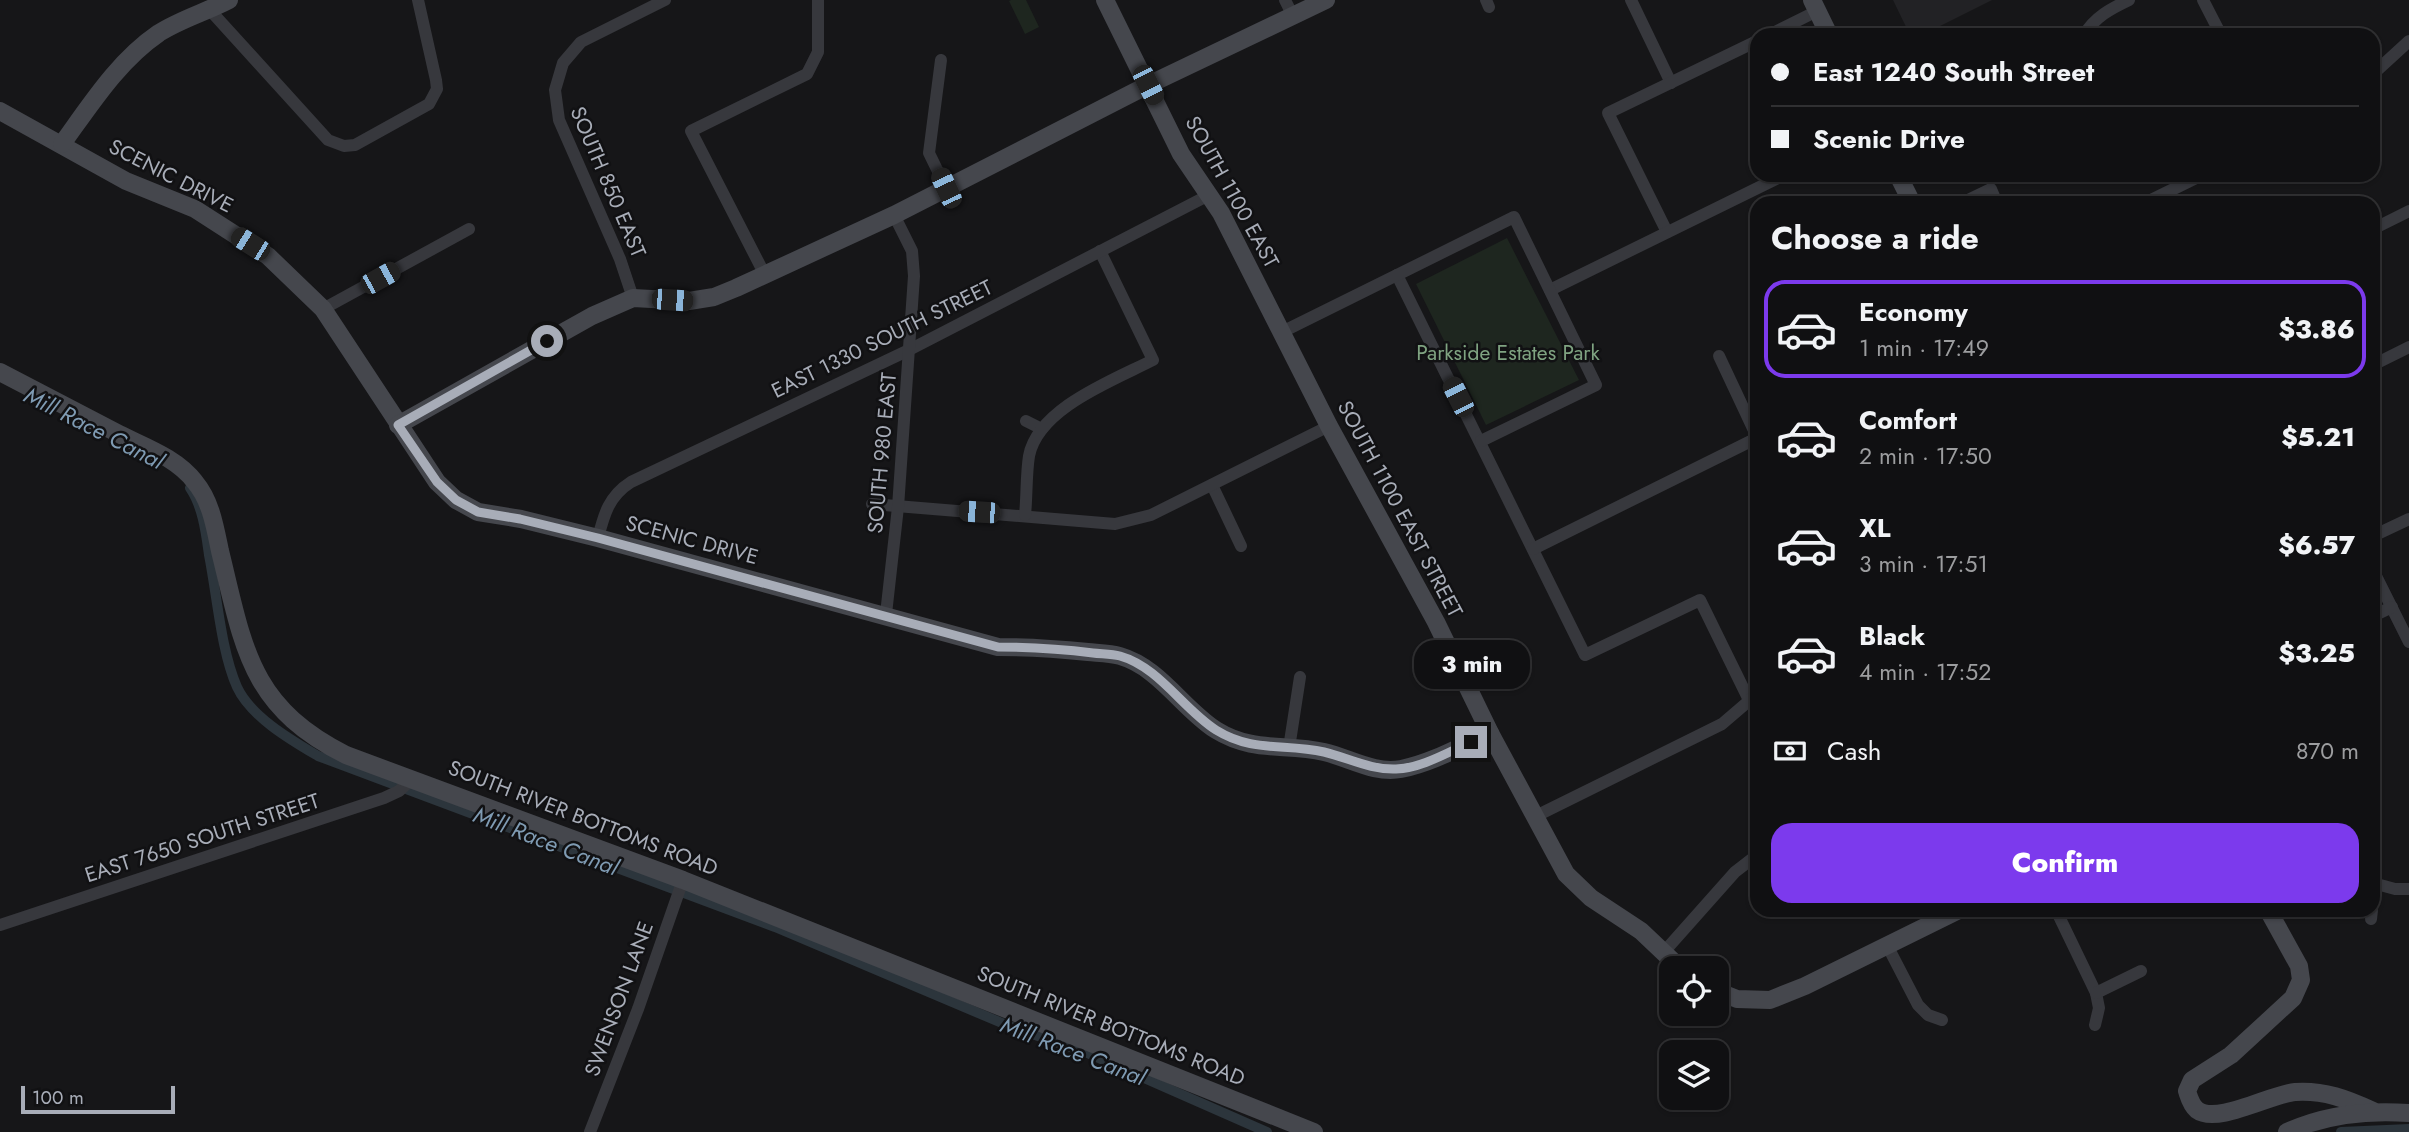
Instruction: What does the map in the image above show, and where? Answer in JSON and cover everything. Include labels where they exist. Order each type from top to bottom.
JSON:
[{"type":"street","points":[[62,144],[108,82],[141,47],[169,27],[229,0]]},
{"type":"street","points":[[209,9],[328,140],[344,146],[355,145],[429,104],[434,97],[436,80],[418,0]]},
{"type":"street","name":"SOUTH 850 EAST","points":[[633,298],[620,259],[559,120],[554,100],[556,79],[568,56],[581,42],[665,0]]},
{"type":"street","points":[[765,275],[691,131],[807,74],[818,52],[818,0]]},
{"type":"street","name":"SOUTH 1100 EAST","points":[[1105,0],[1181,154],[1221,213],[1282,332]]},
{"type":"street","points":[[398,425],[592,316],[633,298],[689,301],[714,297],[894,215],[1148,85],[1289,8],[1326,0]]},
{"type":"street","points":[[1632,0],[1671,83]]},
{"type":"street","points":[[2089,28],[2111,9],[2129,0]]},
{"type":"street","points":[[2203,0],[2217,28]]},
{"type":"street","points":[[1780,28],[1814,6],[1825,28]]},
{"type":"street","points":[[2380,68],[2409,41]]},
{"type":"street","points":[[1667,232],[1608,113],[1750,44]]},
{"type":"street","points":[[941,60],[929,153],[946,188]]},
{"type":"street","name":"SCENIC DRIVE","points":[[0,111],[126,181],[195,209],[268,256],[323,309],[437,482],[456,500],[478,512],[598,538],[886,614],[998,647],[1050,648],[1120,656],[1161,681],[1188,708],[1217,730],[1241,742],[1324,752],[1372,768],[1399,769],[1427,761],[1490,733]]},
{"type":"street","points":[[1550,290],[1770,182]]},
{"type":"street","points":[[2159,196],[2188,182]]},
{"type":"street","points":[[1976,196],[1990,189],[1994,196]]},
{"type":"street","name":"EAST 1330 SOUTH STREET","points":[[598,538],[608,505],[614,495],[631,482],[909,349],[1209,195]]},
{"type":"street","points":[[2380,226],[2409,211]]},
{"type":"street","name":"SOUTH 980 EAST","points":[[886,614],[898,507],[914,276],[912,251],[894,215]]},
{"type":"street","points":[[1282,332],[1514,217],[1596,385],[1481,441]]},
{"type":"street","points":[[323,309],[469,229]]},
{"type":"street","points":[[1025,515],[1030,454],[1042,429],[1064,407],[1153,360],[1100,251]]},
{"type":"street","points":[[1397,275],[1585,655],[1700,600],[1750,691]]},
{"type":"street","name":"SOUTH 1100 EAST STREET","points":[[1282,332],[1566,874],[1591,898],[1641,931],[1666,956]]},
{"type":"street","points":[[2380,362],[2409,347]]},
{"type":"street","points":[[1718,356],[1750,423]]},
{"type":"street","name":"SOUTH RIVER BOTTOMS ROAD","points":[[0,372],[186,471],[201,489],[210,510],[244,647],[254,671],[285,713],[327,746],[405,785],[1314,1132]]},
{"type":"street","points":[[1026,421],[1042,429]]},
{"type":"street","points":[[872,504],[1115,524],[1151,515],[1329,426]]},
{"type":"street","points":[[1533,549],[1750,441]]},
{"type":"street","points":[[1212,485],[1241,546]]},
{"type":"street","points":[[2380,533],[2409,519]]},
{"type":"street","points":[[2380,584],[2409,642]]},
{"type":"street","points":[[2380,613],[2392,607]]},
{"type":"street","points":[[1289,748],[1300,677]]},
{"type":"street","points":[[1534,817],[1722,724],[1750,701]]},
{"type":"street","name":"EAST 7650 SOUTH STREET","points":[[0,925],[384,798],[405,785]]},
{"type":"street","points":[[1663,953],[1735,872],[1750,860]]},
{"type":"street","points":[[2380,885],[2409,889]]},
{"type":"street","name":"SWENSON LANE","points":[[590,1132],[639,1009],[680,888]]},
{"type":"street","points":[[1729,996],[1737,999],[1770,1000],[1888,947],[1946,917]]},
{"type":"street","points":[[2059,917],[2096,993],[2099,1009],[2095,1025]]},
{"type":"street","points":[[2271,917],[2299,966],[2301,980],[2293,998],[2253,1037],[2192,1080],[2187,1091],[2190,1100],[2197,1110],[2220,1115],[2278,1096],[2311,1092],[2344,1097],[2373,1111]]},
{"type":"street","points":[[1888,947],[1918,1005],[1928,1015],[1942,1020]]},
{"type":"street","points":[[2096,993],[2141,971]]},
{"type":"street","points":[[2287,1132],[2311,1122],[2373,1111],[2409,1113]]},
{"type":"shaded area","points":[[1893,0],[1992,0],[1936,28],[1907,28]]},
{"type":"green space","points":[[1026,0],[1039,27],[1025,34],[1009,1]]},
{"type":"green space","name":"Parkside Estates Park","points":[[1507,238],[1579,380],[1486,425],[1416,284]]},
{"type":"waterway","name":"Mill Race Canal","points":[[190,488],[203,520],[223,640],[237,687],[243,698],[262,718],[307,750],[775,927],[1009,1026],[1085,1052],[1267,1132]]},
{"type":"waterway","name":"Mill Race Canal","points":[[2341,1132],[2409,1129]]},
{"type":"route","points":[[547,341],[398,425],[437,482],[456,500],[478,512],[598,538],[886,614],[998,647],[1050,648],[1120,656],[1161,681],[1188,708],[1217,730],[1241,742],[1324,752],[1372,768],[1399,769],[1427,761],[1471,742]]}]
